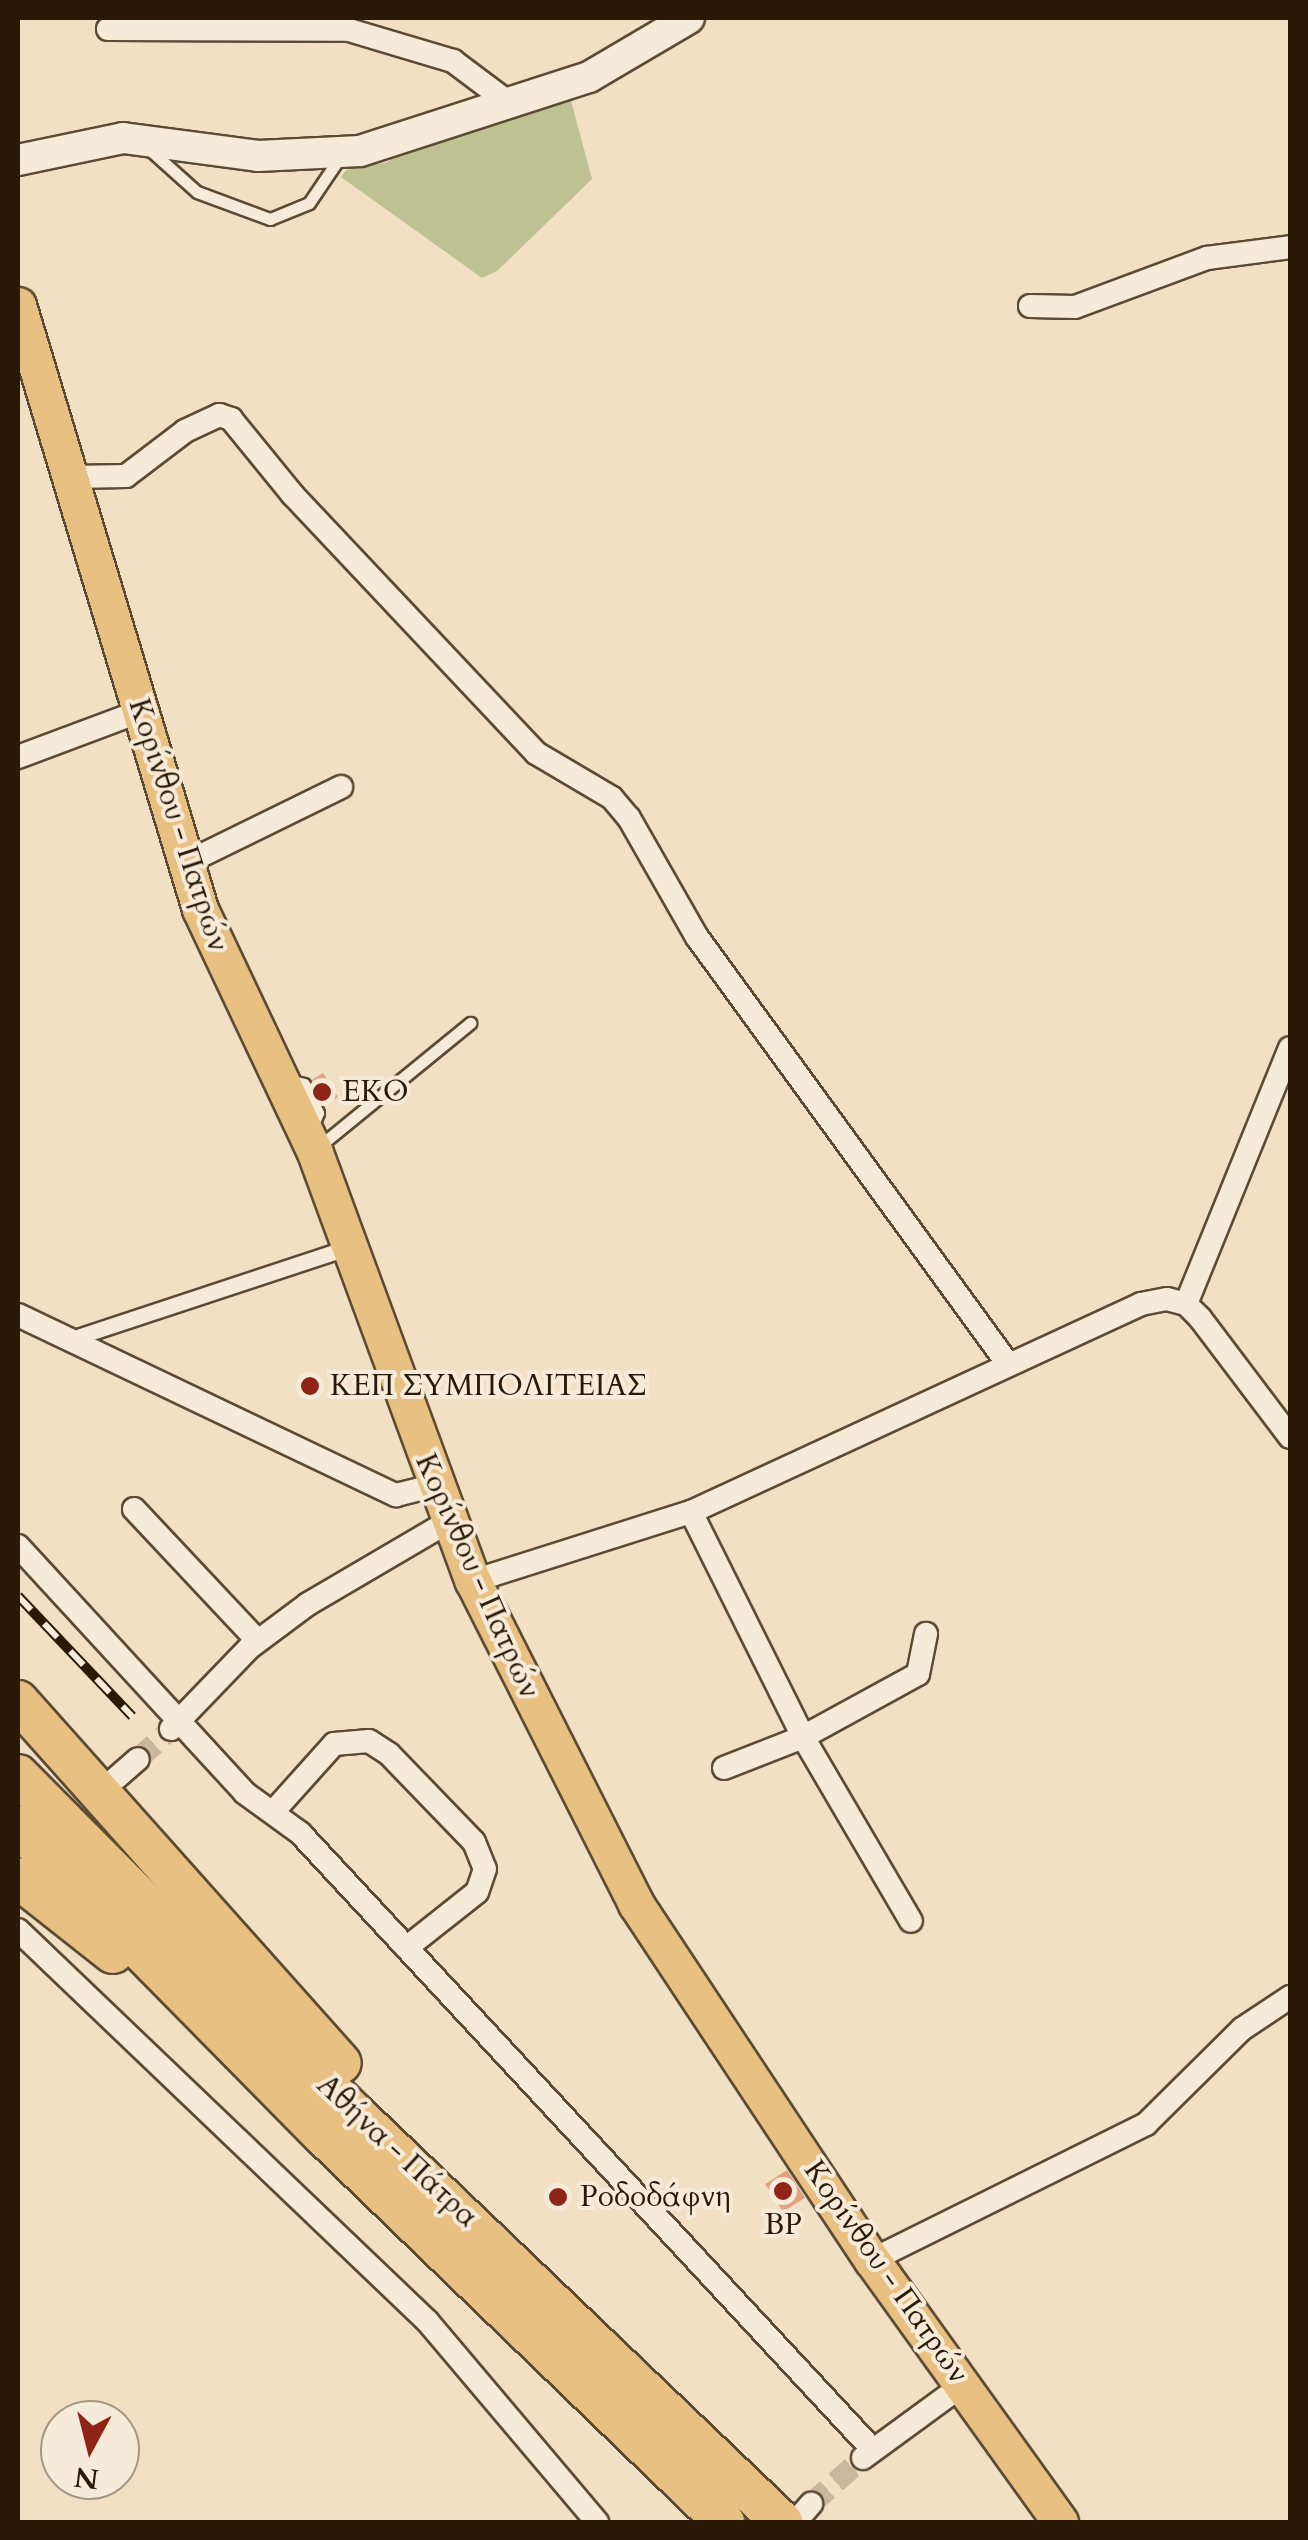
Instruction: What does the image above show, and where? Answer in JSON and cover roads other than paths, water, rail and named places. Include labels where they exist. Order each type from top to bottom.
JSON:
[{"type":"highway","points":[[18,1702],[496,2244]]},
{"type":"highway","name":"Αθήνα - Πάτρα","points":[[18,1775],[355,2114],[799,2513]]},
{"type":"highway","name":"Αθήνα - Πάτρα","points":[[18,1826],[324,2136],[724,2522]]},
{"type":"highway","points":[[18,1878],[324,2136]]},
{"type":"main road","points":[[18,160],[104,139],[140,139],[258,156],[342,154],[588,77],[689,18]]},
{"type":"main road","name":"Κορίνθου - Πατρών","points":[[22,324],[184,864],[219,959],[311,1144],[352,1246],[433,1486],[473,1581],[614,1868],[872,2260],[1060,2522]]},
{"type":"street","points":[[108,29],[349,30],[453,61],[509,104]]},
{"type":"street","points":[[1030,306],[1075,307],[1208,258],[1290,248]]},
{"type":"street","points":[[71,477],[126,476],[185,431],[219,415],[231,419],[292,495],[536,753],[612,798],[630,818],[697,937],[1008,1364]]},
{"type":"street","points":[[18,757],[141,712]]},
{"type":"street","points":[[184,864],[342,786]]},
{"type":"street","points":[[1186,1304],[1290,1048]]},
{"type":"street","points":[[71,1339],[352,1246]]},
{"type":"street","points":[[473,1581],[691,1512],[1141,1304],[1186,1304]]},
{"type":"street","points":[[1186,1304],[1289,1440]]},
{"type":"street","points":[[18,1315],[396,1496],[433,1486]]},
{"type":"street","points":[[134,1509],[258,1641]]},
{"type":"street","points":[[691,1512],[803,1737],[910,1922]]},
{"type":"street","points":[[174,1726],[258,1641],[308,1604],[448,1522]]},
{"type":"street","points":[[18,1546],[174,1726],[245,1793],[273,1812],[406,1948],[868,2454],[964,2384]]},
{"type":"street","points":[[724,1768],[803,1737],[918,1674],[926,1634]]},
{"type":"street","points":[[273,1812],[334,1744],[368,1741],[389,1754],[474,1842],[485,1869],[477,1892],[406,1948]]},
{"type":"street","points":[[115,1778],[138,1759]]},
{"type":"street","points":[[18,1930],[428,2322],[597,2522]]},
{"type":"street","points":[[872,2260],[1146,2124],[1242,2029],[1290,1997]]},
{"type":"lane","points":[[140,139],[197,192],[270,220],[309,203],[342,154]]},
{"type":"lane","points":[[311,1144],[470,1022]]},
{"type":"tunnel","points":[[138,1759],[169,1731]]},
{"type":"tunnel","points":[[811,2504],[863,2458]]},
{"type":"railway","points":[[18,1596],[132,1716]]},
{"type":"place","name":"EKO","points":[[322,1092]]},
{"type":"place","name":"ΚΕΠ ΣΥΜΠΟΛΙΤΕΙΑΣ","points":[[310,1386]]},
{"type":"place","name":"BP","points":[[783,2191]]},
{"type":"place","name":"Ροδοδάφνη","points":[[558,2197]]}]
